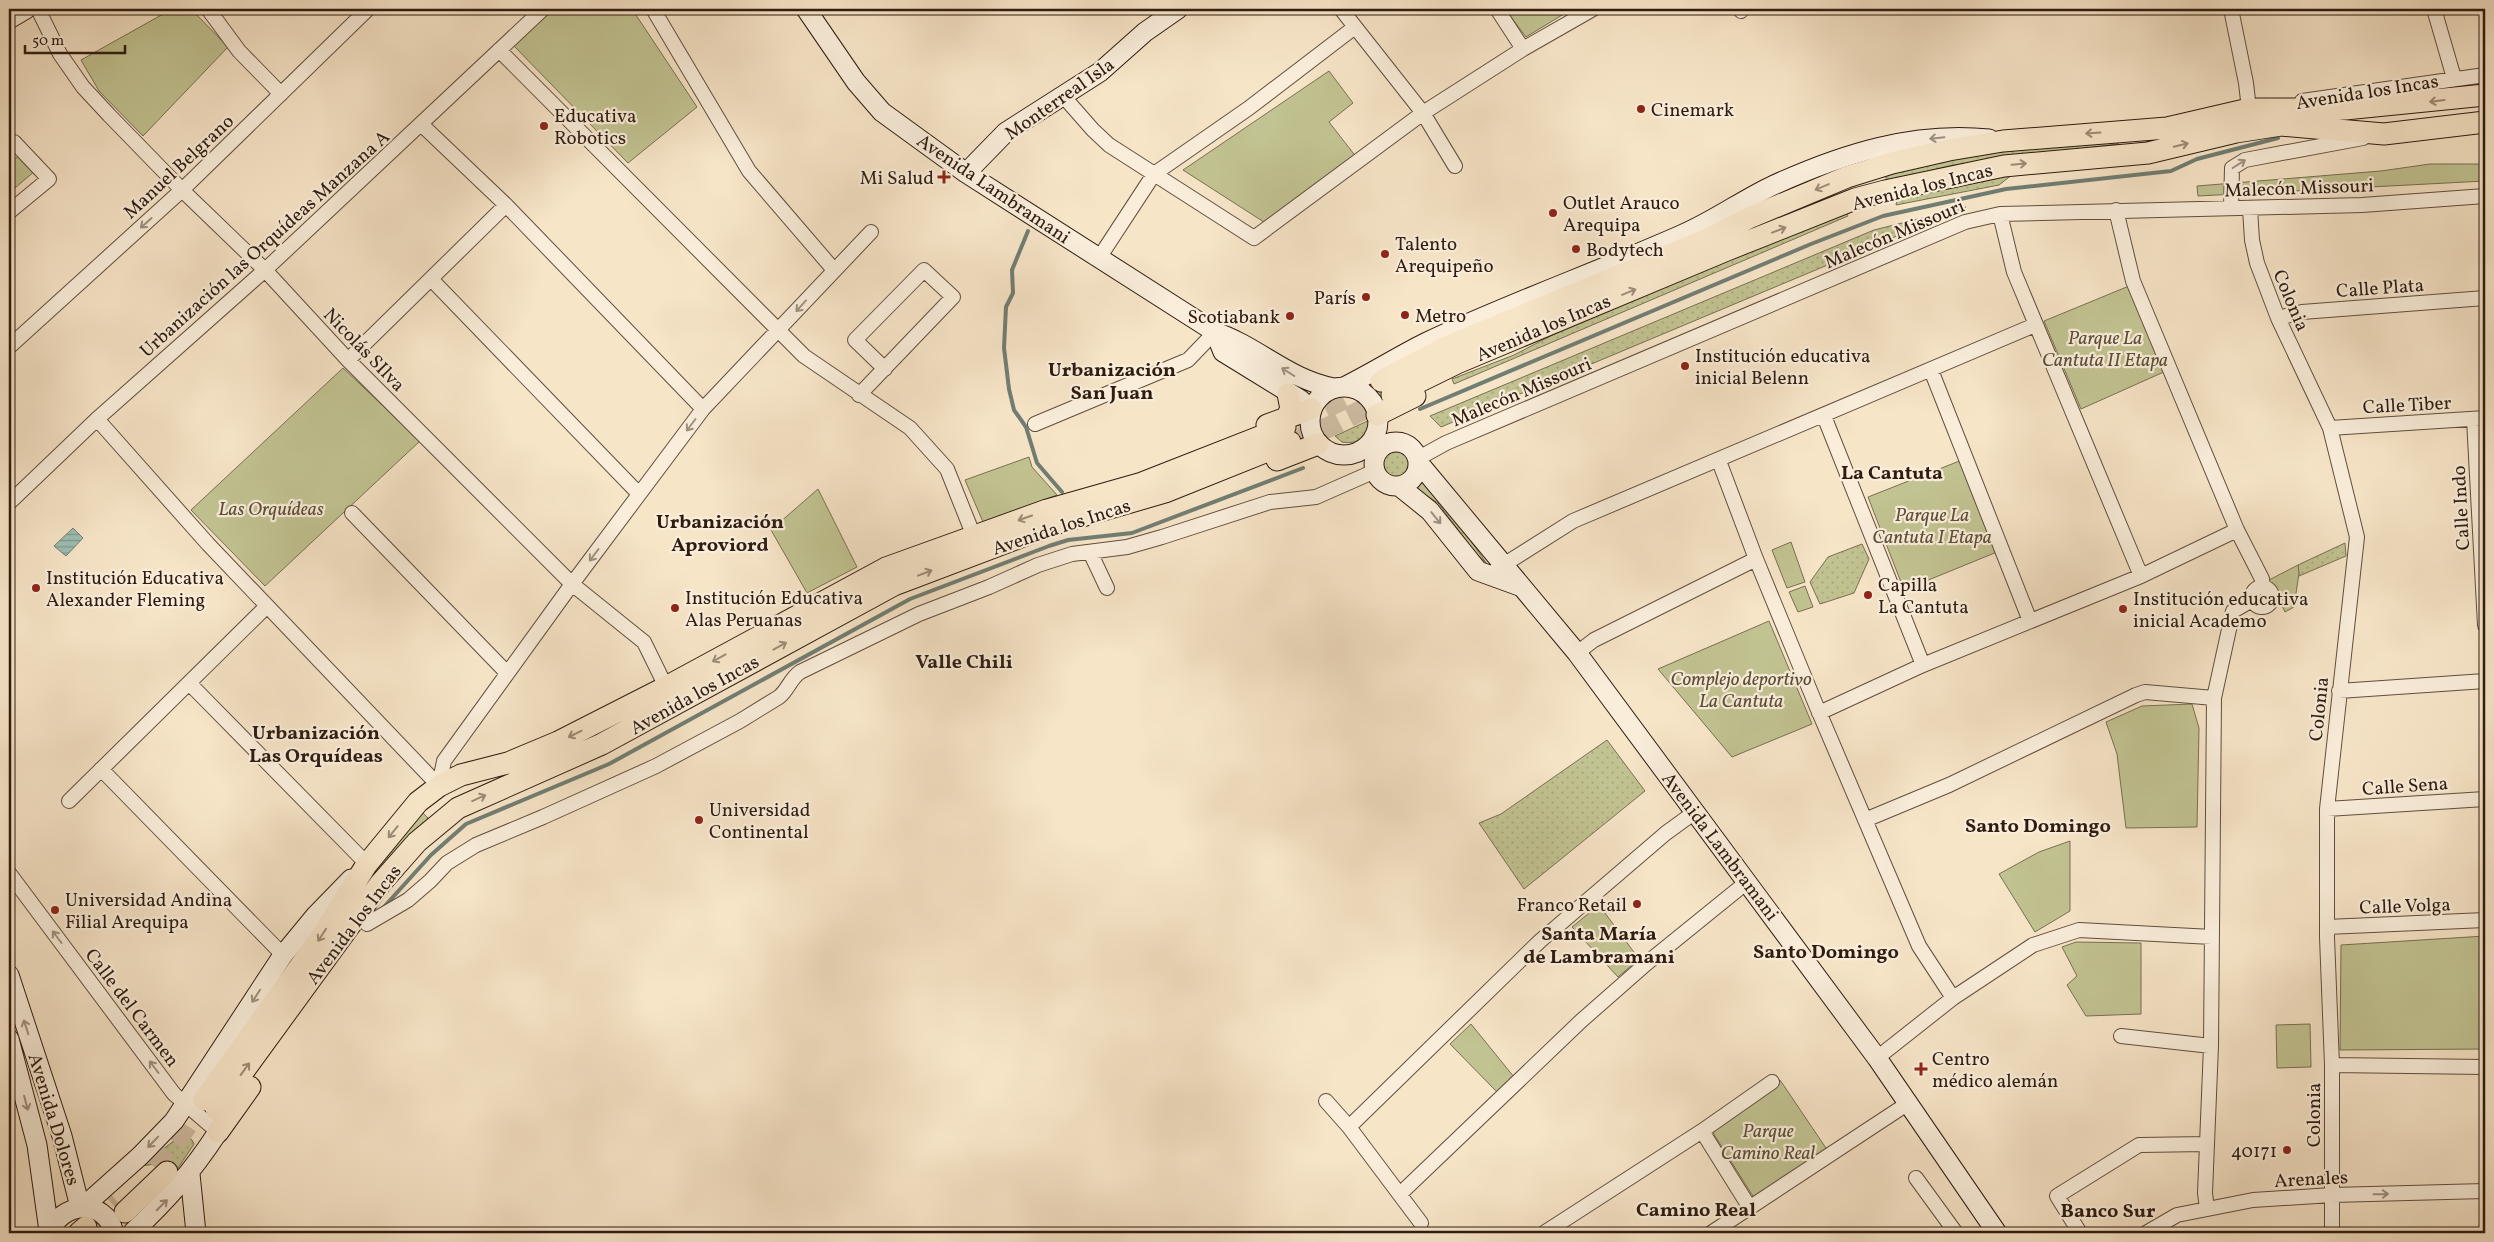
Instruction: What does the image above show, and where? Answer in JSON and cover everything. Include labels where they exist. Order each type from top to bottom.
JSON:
[{"type":"main road","points":[[9,18],[26,9]]},
{"type":"main road","name":"Avenida Lambramani","points":[[806,9],[856,82],[882,112],[966,173],[1215,332],[1236,339],[1306,381],[1339,388]]},
{"type":"main road","name":"Monterreal Isla","points":[[966,173],[1006,132],[1064,97],[1100,72],[1145,32],[1178,9]]},
{"type":"main road","name":"Avenida los Incas","points":[[2485,95],[2354,109],[2249,109],[2167,128],[2003,140],[1948,150],[1867,170],[1751,217],[1708,239],[1446,347],[1386,388],[1458,363],[1855,200],[1940,178],[2004,166],[2148,153],[2236,132],[2281,125],[2384,134],[2485,122]]},
{"type":"main road","name":"Avenida los Incas","points":[[1339,388],[1427,342],[1708,223],[1772,186],[1873,148],[1946,137],[2003,140]]},
{"type":"main road","points":[[1708,223],[1751,217]]},
{"type":"main road","points":[[1378,417],[1456,373],[1524,344],[1586,309]]},
{"type":"main road","points":[[1215,332],[1223,352],[1312,408]]},
{"type":"main road","points":[[1339,388],[1353,388],[1369,398],[1378,417],[1374,436],[1363,450],[1354,454],[1334,454],[1318,444],[1310,427],[1312,408],[1318,398],[1339,388]]},
{"type":"main road","points":[[1287,429],[1291,409],[1288,394]]},
{"type":"main road","name":"Avenida los Incas","points":[[49,1232],[61,1215],[82,1219],[174,1121],[202,1105],[380,884],[438,823],[458,808],[481,796],[566,762],[670,696],[808,620],[886,568],[977,544],[1051,517],[1140,500],[1287,429],[1312,408]]},
{"type":"main road","name":"Avenida Lambramani","points":[[1378,417],[1414,454],[1577,653],[1877,1058],[1997,1233]]},
{"type":"main road","points":[[1354,454],[1391,486],[1400,486],[1411,480],[1415,475],[1414,454],[1402,443],[1387,444],[1376,454],[1376,472]]},
{"type":"main road","points":[[1051,517],[1124,517],[1167,504],[1318,444]]},
{"type":"main road","name":"Avenida Lambramani","points":[[1400,486],[1430,511],[1478,571],[1523,588]]},
{"type":"main road","name":"Avenida los Incas","points":[[202,1105],[283,955],[316,914],[367,864],[418,802],[439,786],[461,775],[518,760],[670,696]]},
{"type":"main road","points":[[518,760],[527,779]]},
{"type":"main road","points":[[418,802],[425,802],[436,810],[438,823]]},
{"type":"main road","points":[[132,1233],[166,1201],[190,1174],[367,924],[404,857]]},
{"type":"main road","name":"Avenida los Incas","points":[[202,1105],[319,940],[367,864]]},
{"type":"main road","name":"Avenida Dolores","points":[[10,983],[62,1136],[82,1219]]},
{"type":"main road","name":"Avenida Dolores","points":[[9,1039],[38,1144],[49,1232]]},
{"type":"main road","points":[[120,1206],[160,1169]]},
{"type":"main road","points":[[190,1174],[196,1233]]},
{"type":"main road","points":[[82,1219],[95,1210],[105,1217],[114,1233]]},
{"type":"street","name":"Nicolás SIlva","points":[[38,9],[60,54],[83,86],[182,190],[265,270],[348,360],[572,584],[644,642],[670,696]]},
{"type":"street","points":[[208,9],[240,51],[281,94]]},
{"type":"street","name":"Manuel Belgrano","points":[[9,347],[182,190],[368,9]]},
{"type":"street","name":"Urbanización las Orquídeas Manzana A","points":[[9,503],[97,420],[265,270],[543,9]]},
{"type":"street","points":[[653,9],[749,171],[834,270]]},
{"type":"street","points":[[1341,9],[1423,113],[1455,166]]},
{"type":"street","points":[[1497,9],[1523,49]]},
{"type":"street","points":[[1064,97],[1109,145],[1254,238],[1423,113],[1523,49],[1593,9]]},
{"type":"street","points":[[2231,9],[2246,83],[2249,109]]},
{"type":"street","points":[[2434,9],[2454,78]]},
{"type":"street","points":[[1099,258],[1154,174],[1249,108],[1355,27]]},
{"type":"street","points":[[499,50],[780,329],[804,356],[910,428],[947,469],[977,544]]},
{"type":"street","name":"Avenida los Incas","points":[[2249,109],[2485,75]]},
{"type":"street","points":[[422,124],[506,206],[703,410]]},
{"type":"street","points":[[2231,208],[2232,168],[2245,160],[2384,134],[2429,138],[2485,132]]},
{"type":"street","points":[[9,144],[14,142],[49,178],[9,212]]},
{"type":"street","name":"Malecón Missouri","points":[[1414,454],[1440,446],[1965,222],[2000,214],[2362,205],[2485,196]]},
{"type":"street","points":[[348,360],[506,206]]},
{"type":"street","name":"Colonia","points":[[2250,209],[2252,240],[2257,263],[2278,318],[2330,428],[2356,537],[2338,691],[2327,810],[2327,927],[2332,1065],[2332,1233]]},
{"type":"street","points":[[2116,210],[2133,281],[2237,530],[2262,579],[2263,587],[2271,592],[2272,599],[2269,604],[2260,607],[2252,600],[2233,611],[2214,698],[2211,1046],[2205,1193],[2207,1209]]},
{"type":"street","points":[[2000,214],[2014,272],[2140,576]]},
{"type":"street","points":[[439,786],[444,761],[572,584],[703,410],[870,232]]},
{"type":"street","points":[[859,395],[885,369],[953,297],[924,270],[855,340],[885,369]]},
{"type":"street","points":[[431,279],[639,494]]},
{"type":"street","name":"Calle Plata","points":[[2278,318],[2302,312],[2485,298]]},
{"type":"street","points":[[1488,575],[1573,521],[1719,461],[1775,434],[1824,416],[2035,325]]},
{"type":"street","points":[[1035,424],[1188,360],[1215,332]]},
{"type":"street","points":[[1931,370],[2030,621]]},
{"type":"street","points":[[1824,416],[1923,665]]},
{"type":"street","name":"Calle Tiber","points":[[2330,428],[2479,419]]},
{"type":"street","name":"Calle Indo","points":[[2479,419],[2485,625]]},
{"type":"street","points":[[97,420],[208,544],[439,786]]},
{"type":"street","points":[[1719,461],[1756,560],[1819,713],[1919,946],[1953,998]]},
{"type":"street","points":[[367,924],[408,900],[447,863],[476,844],[543,818],[685,752],[779,697],[787,690],[792,678],[808,668],[919,614],[980,591],[1038,565],[1072,554],[1127,547],[1270,502],[1316,497],[1376,472]]},
{"type":"street","points":[[352,513],[507,673]]},
{"type":"street","points":[[1819,713],[1923,665],[2140,576],[2237,530]]},
{"type":"street","points":[[1090,552],[1107,588]]},
{"type":"street","points":[[1577,653],[1594,640],[1756,560]]},
{"type":"street","points":[[69,800],[190,684],[267,606]]},
{"type":"street","points":[[2338,691],[2485,681]]},
{"type":"street","points":[[190,684],[367,864]]},
{"type":"street","points":[[1865,820],[1949,785],[2136,694],[2145,692],[2214,698]]},
{"type":"street","points":[[101,770],[283,955]]},
{"type":"street","name":"Calle Sena","points":[[2327,810],[2485,799]]},
{"type":"street","points":[[1349,1127],[1540,941],[1666,833],[1695,812]]},
{"type":"street","name":"Calle del Carmen","points":[[9,873],[174,1094],[202,1105],[218,1132]]},
{"type":"street","points":[[1400,1194],[1581,1021],[1646,963],[1747,882]]},
{"type":"street","name":"Calle Volga","points":[[2327,927],[2485,920]]},
{"type":"street","points":[[1877,1058],[1953,998],[2033,945],[2079,930],[2212,937]]},
{"type":"street","points":[[2121,1036],[2211,1046]]},
{"type":"street","points":[[2332,1065],[2485,1068]]},
{"type":"street","points":[[1544,1233],[1702,1131],[1772,1082]]},
{"type":"street","points":[[1326,1101],[1349,1127],[1421,1223]]},
{"type":"street","points":[[1711,1233],[1907,1104]]},
{"type":"street","points":[[1702,1131],[1750,1208]]},
{"type":"street","points":[[2080,1233],[2057,1196],[2139,1146],[2207,1144]]},
{"type":"street","points":[[1916,1178],[1956,1233]]},
{"type":"street","name":"Arenales","points":[[2146,1233],[2177,1215],[2253,1200],[2332,1195],[2485,1191]]},
{"type":"green space","points":[[172,9],[191,9],[228,47],[143,136],[99,91],[81,60]]},
{"type":"green space","points":[[552,9],[632,9],[697,107],[628,163],[513,45]]},
{"type":"green space","points":[[1505,9],[1572,9],[1526,37]]},
{"type":"green space","points":[[1329,71],[1353,103],[1329,122],[1357,158],[1267,224],[1183,170]]},
{"type":"green space","points":[[2120,140],[2118,144],[1953,165],[1887,181],[1885,175],[1940,160],[1991,152]]},
{"type":"green space","points":[[25,154],[36,170],[9,193],[9,161]]},
{"type":"green space","points":[[2430,164],[2485,164],[2485,181],[2198,196],[2197,186],[2381,171]]},
{"type":"green space","points":[[2013,174],[1999,185],[1896,205],[1897,200]]},
{"type":"green space","points":[[1966,207],[1441,427],[1430,416],[1874,230]]},
{"type":"green space","points":[[1844,208],[1848,216],[1454,384],[1452,379],[1514,355],[1568,327]]},
{"type":"green space","name":"Parque La Cantuta II Etapa","points":[[2129,286],[2166,371],[2081,409],[2044,321]]},
{"type":"green space","name":"Las Orquídeas","points":[[343,368],[420,441],[265,586],[191,510]]},
{"type":"green space","points":[[1372,419],[1368,430],[1362,438],[1354,442],[1342,442],[1335,436]]},
{"type":"green space","points":[[1396,449],[1406,453],[1410,463],[1406,473],[1396,477],[1386,473],[1382,463],[1386,453]]},
{"type":"green space","points":[[1029,457],[1032,467],[1057,495],[983,522],[965,480]]},
{"type":"green space","name":"Parque La Cantuta I Etapa","points":[[1962,460],[1997,552],[1904,590],[1868,497]]},
{"type":"green space","points":[[1424,472],[1487,564],[1474,551],[1438,503],[1409,484]]},
{"type":"green space","points":[[818,489],[857,567],[807,593],[771,530]]},
{"type":"green space","points":[[1791,542],[1805,582],[1787,588],[1772,550]]},
{"type":"green space","points":[[2345,543],[2346,556],[2299,576],[2298,565]]},
{"type":"green space","points":[[1862,544],[1869,559],[1854,593],[1820,604],[1810,582],[1828,557]]},
{"type":"green space","points":[[2298,565],[2299,573],[2294,607],[2285,612],[2269,580]]},
{"type":"green space","points":[[1805,586],[1813,607],[1798,612],[1789,592]]},
{"type":"green space","name":"Complejo deportivo La Cantuta","points":[[1769,621],[1812,724],[1732,757],[1658,669]]},
{"type":"green space","points":[[2192,704],[2199,728],[2197,827],[2126,828],[2117,754],[2106,722],[2142,706]]},
{"type":"green space","points":[[1607,740],[1645,791],[1524,889],[1479,823],[1501,814]]},
{"type":"green space","points":[[422,812],[428,818],[362,900],[358,895]]},
{"type":"green space","points":[[2070,841],[2070,911],[2035,932],[1999,874],[2039,852]]},
{"type":"green space","points":[[1599,905],[1639,959],[1618,977],[1572,927]]},
{"type":"green space","points":[[2485,936],[2485,1049],[2340,1050],[2341,945]]},
{"type":"green space","points":[[2076,942],[2141,943],[2141,1014],[2086,1016],[2067,985],[2077,976],[2062,947]]},
{"type":"green space","points":[[1471,1024],[1514,1077],[1497,1092],[1450,1044]]},
{"type":"green space","points":[[2310,1024],[2311,1067],[2277,1068],[2276,1025]]},
{"type":"green space","name":"Parque Camino Real","points":[[1780,1080],[1830,1154],[1756,1201],[1710,1128]]},
{"type":"green space","points":[[183,1134],[192,1140],[194,1144],[168,1183],[162,1163],[141,1166]]},
{"type":"water","points":[[73,528],[83,538],[66,556],[54,546]]},
{"type":"waterway","points":[[1420,409],[1811,244],[1883,216],[2006,189],[2171,171],[2197,159],[2278,138]]},
{"type":"waterway","points":[[1028,231],[1012,270],[1013,293],[1006,307],[1004,348],[1009,389],[1014,410],[1026,427],[1037,463],[1062,492]]},
{"type":"waterway","points":[[383,908],[431,855],[466,824],[609,764],[910,599],[1068,540],[1132,533],[1303,468]]},
{"type":"tunnel","points":[[1296,422],[1381,381]]},
{"type":"tunnel","points":[[1290,442],[1329,427],[1392,395]]},
{"type":"tunnel","points":[[153,1166],[180,1136],[204,1100]]},
{"type":"tunnel","points":[[88,1225],[116,1200]]},
{"type":"place","name":"Cinemark","points":[[1641,109]]},
{"type":"place","name":"Educativa Robotics","points":[[544,126]]},
{"type":"place","name":"Mi Salud","points":[[944,177]]},
{"type":"place","name":"Outlet Arauco Arequipa","points":[[1553,213]]},
{"type":"place","name":"Bodytech","points":[[1576,249]]},
{"type":"place","name":"Talento Arequipeño","points":[[1385,254]]},
{"type":"place","name":"París","points":[[1366,297]]},
{"type":"place","name":"Metro","points":[[1405,315]]},
{"type":"place","name":"Scotiabank","points":[[1290,316]]},
{"type":"place","name":"Institución educativa inicial Belenn","points":[[1685,366]]},
{"type":"place","name":"Institución Educativa Alexander Fleming","points":[[36,588]]},
{"type":"place","name":"Capilla La Cantuta","points":[[1868,595]]},
{"type":"place","name":"Institución Educativa Alas Peruanas","points":[[675,608]]},
{"type":"place","name":"Institución educativa inicial Academo","points":[[2123,609]]},
{"type":"place","name":"Universidad Continental","points":[[699,820]]},
{"type":"place","name":"Franco Retail","points":[[1637,904]]},
{"type":"place","name":"Universidad Andina Filial Arequipa","points":[[55,910]]},
{"type":"place","name":"Centro médico alemán","points":[[1921,1069]]},
{"type":"place","name":"40171","points":[[2287,1150]]},
{"type":"district","name":"Urbanización San Juan","points":[[1112,380]]},
{"type":"district","name":"La Cantuta","points":[[1892,472]]},
{"type":"district","name":"Urbanización Aproviord","points":[[720,532]]},
{"type":"district","name":"Valle Chili","points":[[964,661]]},
{"type":"district","name":"Urbanización Las Orquídeas","points":[[316,744]]},
{"type":"district","name":"Santo Domingo","points":[[2038,825]]},
{"type":"district","name":"Santa María de Lambramani","points":[[1599,944]]},
{"type":"district","name":"Santo Domingo","points":[[1826,951]]},
{"type":"district","name":"Camino Real","points":[[1696,1209]]},
{"type":"district","name":"Banco Sur","points":[[2108,1210]]}]
